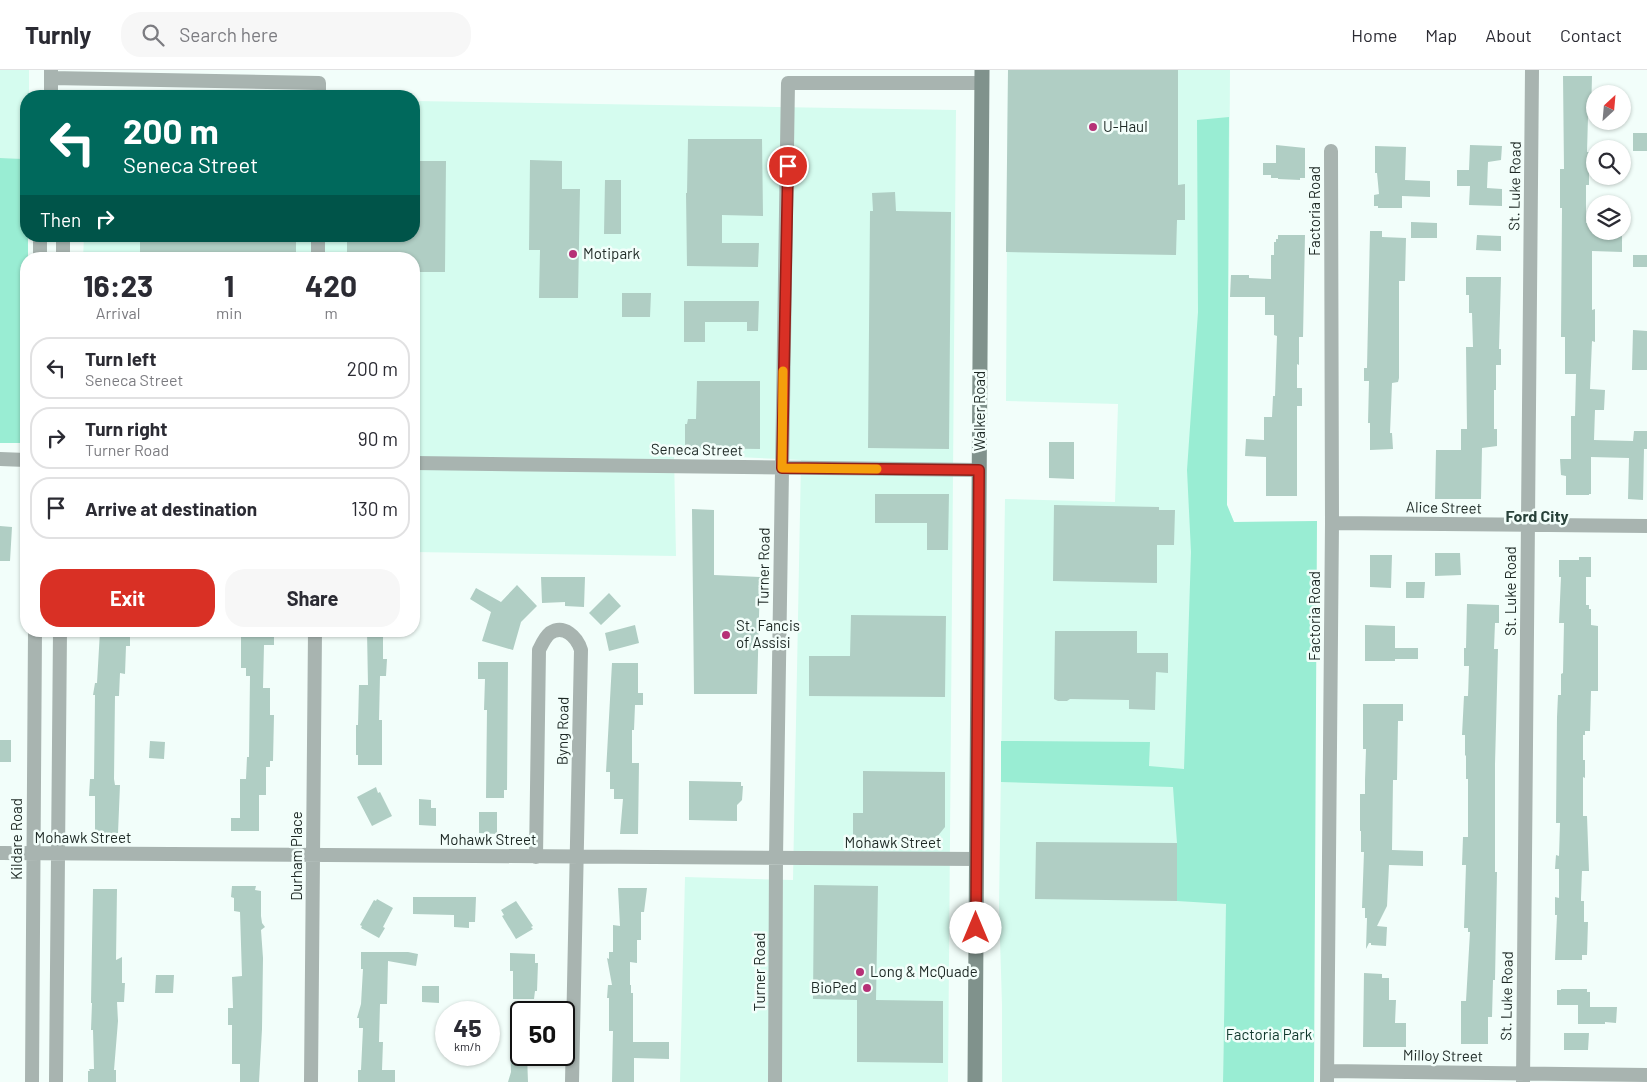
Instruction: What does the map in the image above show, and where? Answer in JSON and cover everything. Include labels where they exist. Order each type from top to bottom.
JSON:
[{"type":"main road","name":"Walker Road","points":[[975,1082],[982,77]]},
{"type":"street","name":"St. Luke Road","points":[[1523,1078],[1532,70]]},
{"type":"street","points":[[51,90],[51,74],[319,90]]},
{"type":"street","name":"Turner Road","points":[[775,1082],[776,858],[788,83],[982,77]]},
{"type":"street","name":"Factoria Road","points":[[1328,1076],[1332,523],[1331,151]]},
{"type":"street","points":[[0,459],[20,460]]},
{"type":"street","name":"Seneca Street","points":[[420,464],[979,470]]},
{"type":"street","name":"Alice Street","points":[[1332,523],[1647,526]]},
{"type":"street","name":"Byng Road","points":[[536,857],[539,650],[545,639],[552,632],[560,630],[570,632],[578,642],[581,650],[572,1082]]},
{"type":"street","name":"Kildare Road","points":[[32,1082],[35,637]]},
{"type":"street","points":[[56,1082],[60,637]]},
{"type":"street","name":"Durham Place","points":[[311,1082],[315,637]]},
{"type":"street","name":"Mohawk Street","points":[[0,853],[977,860]]},
{"type":"street","points":[[32,1046],[56,1046]]},
{"type":"street","name":"Milloy Street","points":[[1328,1076],[1523,1078],[1647,1075]]},
{"type":"shaded area","points":[[0,70],[29,70],[29,90],[20,90],[20,159],[0,158]]},
{"type":"shaded area","points":[[1008,70],[1230,70],[1227,505],[1234,522],[1223,1082],[1002,1082],[999,907],[1005,499],[1115,502],[1118,404],[1006,401]]},
{"type":"shaded area","points":[[420,101],[956,110],[948,1082],[680,1082],[685,877],[793,880],[801,460],[674,454],[676,556],[420,552],[420,252],[83,252],[84,242],[420,242]]},
{"type":"green space","name":"Factoria Park","points":[[1229,117],[1227,505],[1234,522],[1317,521],[1314,1082],[1223,1082],[1226,904],[1177,901],[1177,843],[1173,787],[1001,782],[1001,741],[1150,742],[1149,766],[1184,769],[1191,552],[1187,470],[1198,312],[1197,120]]},
{"type":"green space","points":[[0,158],[20,159],[20,242],[28,242],[28,252],[20,252],[20,443],[0,443]]},
{"type":"building","name":"U-Haul","points":[[1008,70],[1178,70],[1178,185],[1185,184],[1185,220],[1177,220],[1176,255],[1006,252]]},
{"type":"building","points":[[1563,76],[1592,76],[1592,85],[1586,85],[1586,130],[1588,130],[1586,240],[1622,240],[1622,252],[1592,251],[1592,310],[1595,309],[1595,342],[1592,341],[1590,389],[1605,390],[1604,410],[1595,410],[1594,440],[1633,441],[1634,431],[1647,431],[1647,449],[1644,449],[1643,500],[1628,499],[1629,458],[1591,457],[1591,494],[1589,495],[1566,495],[1566,476],[1561,475],[1560,459],[1571,459],[1571,416],[1575,416],[1576,374],[1565,374],[1565,337],[1561,337],[1562,208],[1560,208],[1560,169],[1564,169]]},
{"type":"building","points":[[1633,133],[1647,133],[1647,151],[1633,151]]},
{"type":"building","points":[[688,139],[762,139],[763,216],[722,215],[722,243],[759,243],[758,267],[687,266],[686,193]]},
{"type":"building","points":[[1276,145],[1305,148],[1305,178],[1300,178],[1300,180],[1278,179],[1271,178],[1271,175],[1263,175],[1263,163],[1276,163]]},
{"type":"building","points":[[1470,145],[1502,146],[1501,160],[1488,162],[1487,188],[1502,189],[1502,206],[1469,205],[1470,186],[1457,186],[1457,170],[1469,170]]},
{"type":"building","points":[[1375,146],[1406,147],[1405,180],[1430,181],[1430,197],[1402,196],[1402,208],[1378,208],[1378,206],[1374,206],[1374,195],[1379,194],[1377,173],[1375,173]]},
{"type":"building","points":[[530,160],[562,161],[562,189],[580,189],[578,298],[539,298],[540,250],[529,250]]},
{"type":"building","points":[[420,161],[446,161],[445,272],[420,272],[420,252],[347,252],[347,242],[420,242]]},
{"type":"building","points":[[605,180],[621,180],[621,234],[604,234]]},
{"type":"building","points":[[895,192],[896,211],[951,212],[949,449],[868,448],[870,211],[873,211],[872,193]]},
{"type":"building","points":[[1411,222],[1437,223],[1437,238],[1411,238]]},
{"type":"building","points":[[1370,231],[1382,231],[1382,237],[1406,238],[1405,281],[1399,281],[1399,378],[1398,382],[1392,383],[1390,433],[1392,433],[1393,449],[1370,450],[1370,423],[1368,423],[1369,381],[1364,381],[1364,368],[1367,368]]},
{"type":"building","points":[[1278,235],[1305,235],[1303,337],[1299,337],[1299,365],[1297,364],[1297,388],[1302,388],[1302,406],[1297,406],[1297,496],[1266,496],[1266,457],[1245,456],[1246,439],[1264,440],[1264,417],[1272,417],[1273,396],[1275,396],[1277,336],[1274,335],[1274,315],[1265,315],[1265,297],[1230,297],[1231,275],[1249,275],[1249,278],[1271,279],[1271,255],[1274,255],[1274,242],[1278,239]]},
{"type":"building","points":[[1477,235],[1501,236],[1501,251],[1476,250]]},
{"type":"building","points":[[140,242],[296,242],[296,252],[140,252]]},
{"type":"building","points":[[1633,255],[1647,255],[1647,267],[1633,267]]},
{"type":"building","points":[[1466,277],[1501,277],[1499,349],[1501,349],[1501,365],[1496,365],[1496,390],[1494,390],[1494,429],[1497,429],[1497,446],[1482,448],[1481,499],[1435,499],[1436,450],[1461,450],[1461,429],[1467,429],[1466,347],[1473,347],[1472,313],[1469,313],[1469,295],[1466,295]]},
{"type":"building","points":[[622,293],[651,293],[650,317],[622,317]]},
{"type":"building","points":[[684,301],[759,301],[758,331],[747,331],[747,322],[705,322],[705,342],[684,342]]},
{"type":"building","points":[[1633,330],[1647,331],[1647,370],[1632,370]]},
{"type":"building","points":[[697,381],[760,381],[760,449],[685,448],[685,424],[687,424],[688,419],[696,419]]},
{"type":"building","points":[[1049,442],[1074,442],[1074,479],[1049,478]]},
{"type":"building","points":[[875,494],[949,494],[948,550],[927,550],[927,523],[875,523]]},
{"type":"building","points":[[1054,505],[1159,507],[1159,510],[1175,510],[1174,545],[1157,545],[1157,583],[1053,581]]},
{"type":"building","name":"St. Fancis of Assisi","points":[[692,509],[714,510],[714,575],[760,577],[757,694],[694,694]]},
{"type":"building","points":[[0,526],[12,527],[10,561],[0,561]]},
{"type":"building","points":[[1435,553],[1460,553],[1461,575],[1435,576]]},
{"type":"building","points":[[1370,555],[1392,555],[1391,588],[1370,587]]},
{"type":"building","points":[[1579,557],[1591,557],[1591,577],[1586,577],[1586,605],[1589,605],[1589,609],[1591,609],[1591,625],[1598,626],[1598,691],[1591,691],[1590,731],[1585,731],[1585,735],[1583,735],[1585,778],[1583,777],[1583,816],[1587,816],[1589,871],[1582,871],[1581,901],[1584,901],[1584,922],[1588,922],[1587,955],[1582,955],[1582,960],[1555,960],[1557,915],[1555,915],[1555,897],[1559,898],[1559,869],[1555,869],[1556,855],[1559,856],[1560,823],[1556,823],[1557,717],[1558,695],[1561,695],[1561,674],[1563,673],[1564,623],[1559,623],[1561,577],[1559,577],[1559,560],[1579,560]]},
{"type":"building","points":[[541,577],[585,577],[584,607],[565,606],[565,602],[542,603]]},
{"type":"building","points":[[1406,582],[1425,582],[1424,598],[1406,598]]},
{"type":"building","points":[[517,585],[537,606],[521,622],[513,650],[482,641],[491,612],[470,599],[476,588],[501,602]]},
{"type":"building","points":[[609,593],[621,606],[601,625],[589,613]]},
{"type":"building","points":[[1467,604],[1499,605],[1499,623],[1495,623],[1494,649],[1498,649],[1495,764],[1495,872],[1497,872],[1495,980],[1493,980],[1492,1017],[1488,1017],[1488,1044],[1461,1044],[1461,1001],[1466,1001],[1470,932],[1468,932],[1468,928],[1464,928],[1466,865],[1462,865],[1463,837],[1468,837],[1468,779],[1466,779],[1465,735],[1462,735],[1464,696],[1468,696],[1469,666],[1464,666]]},
{"type":"building","points":[[851,615],[946,616],[945,697],[809,696],[809,656],[850,656]]},
{"type":"building","points":[[635,625],[639,643],[609,651],[605,633]]},
{"type":"building","points":[[1365,625],[1395,626],[1395,648],[1418,648],[1418,659],[1365,661]]},
{"type":"building","points":[[1055,631],[1137,631],[1137,653],[1168,653],[1168,673],[1156,672],[1155,710],[1129,709],[1129,700],[1070,699],[1058,701],[1054,699]]},
{"type":"building","points":[[100,637],[130,637],[130,646],[126,646],[125,674],[120,673],[119,696],[115,696],[114,779],[115,785],[120,785],[118,833],[95,833],[95,796],[89,796],[90,779],[94,779],[95,695],[93,695],[95,683],[97,683]]},
{"type":"building","points":[[241,637],[274,637],[274,645],[264,645],[263,688],[270,688],[270,715],[274,715],[273,761],[270,761],[270,767],[266,767],[266,795],[259,795],[259,831],[231,831],[231,818],[240,818],[240,779],[246,779],[247,757],[249,757],[250,676],[246,676],[246,668],[241,668]]},
{"type":"building","points":[[367,637],[383,637],[383,659],[387,659],[386,676],[380,676],[379,720],[382,720],[382,765],[358,765],[358,755],[356,755],[359,685],[368,685]]},
{"type":"building","points":[[478,662],[508,662],[507,790],[504,790],[504,798],[486,798],[487,710],[484,710],[485,679],[478,679]]},
{"type":"building","points":[[612,663],[638,663],[638,693],[643,693],[643,705],[635,705],[634,730],[632,730],[632,763],[639,763],[638,834],[620,834],[623,799],[614,799],[614,789],[610,789],[610,772],[606,772]]},
{"type":"building","points":[[1363,704],[1403,704],[1403,721],[1398,721],[1397,780],[1393,780],[1392,850],[1423,851],[1423,866],[1389,865],[1387,906],[1377,926],[1387,927],[1386,946],[1371,945],[1369,943],[1366,949],[1367,918],[1365,918],[1365,908],[1362,908],[1364,852],[1361,852],[1360,831],[1360,794],[1365,794],[1366,749],[1363,749]]},
{"type":"building","points":[[0,740],[11,740],[11,762],[0,762]]},
{"type":"building","points":[[150,741],[165,742],[164,759],[149,758]]},
{"type":"building","points":[[863,771],[945,772],[945,827],[937,837],[937,841],[853,840],[853,813],[863,813]]},
{"type":"building","points":[[689,781],[741,782],[741,786],[743,786],[742,800],[737,805],[737,821],[689,820]]},
{"type":"building","points":[[376,787],[392,816],[372,826],[357,797]]},
{"type":"building","points":[[419,799],[431,800],[431,808],[436,808],[436,826],[419,825]]},
{"type":"building","points":[[479,812],[497,812],[497,834],[479,833]]},
{"type":"building","points":[[1036,842],[1177,843],[1177,901],[1035,899]]},
{"type":"building","points":[[814,885],[878,886],[876,1000],[943,1001],[943,1063],[857,1062],[857,1000],[813,999]]},
{"type":"building","points":[[232,886],[256,886],[255,890],[261,891],[261,916],[265,927],[261,930],[263,958],[259,1082],[240,1082],[240,1064],[232,1064],[232,1025],[228,1025],[228,1008],[233,1008],[232,977],[242,976],[240,912],[234,911],[234,898],[231,897]]},
{"type":"building","points":[[618,888],[647,888],[644,912],[641,912],[641,940],[637,940],[637,963],[630,962],[630,985],[631,993],[633,993],[633,1042],[669,1042],[669,1059],[634,1058],[634,1082],[612,1082],[613,1031],[609,1031],[609,998],[607,998],[608,985],[612,985],[607,958],[609,959],[609,952],[613,952],[613,925],[620,926]]},
{"type":"building","points":[[93,889],[117,889],[116,960],[122,957],[122,983],[125,983],[124,1002],[117,1002],[118,1021],[114,1070],[116,1070],[116,1082],[88,1082],[88,1071],[90,1071],[89,1069],[94,1069],[93,1030],[91,1030]]},
{"type":"building","points":[[413,897],[476,897],[475,922],[469,922],[469,928],[454,927],[454,915],[413,914]]},
{"type":"building","points":[[377,899],[393,908],[379,938],[361,928],[362,926],[360,925],[374,900],[376,901]]},
{"type":"building","points":[[516,901],[533,926],[531,927],[533,929],[516,939],[502,916],[504,915],[501,910]]},
{"type":"building","points":[[361,952],[408,952],[418,954],[416,966],[388,961],[387,1004],[380,1004],[379,1042],[383,1042],[382,1070],[395,1070],[395,1082],[358,1082],[358,1070],[361,1070],[363,1028],[359,1028],[359,1018],[357,1018],[361,1004],[363,969],[361,969]]},
{"type":"building","points":[[510,953],[535,954],[535,963],[538,963],[537,991],[535,991],[534,999],[513,999],[513,971],[510,971]]},
{"type":"building","points":[[1364,973],[1382,974],[1382,978],[1389,978],[1389,1000],[1396,1000],[1395,1023],[1406,1023],[1406,1047],[1363,1047]]},
{"type":"building","points":[[156,975],[174,975],[173,993],[155,993]]},
{"type":"building","points":[[422,986],[439,986],[439,1001],[435,1001],[435,1003],[422,1002]]},
{"type":"building","points":[[1587,989],[1587,992],[1590,992],[1590,1007],[1617,1007],[1616,1023],[1578,1024],[1578,1005],[1557,1005],[1557,990]]},
{"type":"building","points":[[1564,1033],[1589,1033],[1588,1050],[1564,1050]]},
{"type":"building","points":[[511,1066],[527,1066],[528,1082],[508,1082]]},
{"type":"slow traffic","points":[[783,371],[782,468],[877,469]]},
{"type":"place","name":"U-Haul","points":[[1093,127]]},
{"type":"place","name":"Motipark","points":[[573,254]]},
{"type":"place","name":"St. Fancis of Assisi","points":[[726,635]]},
{"type":"place","name":"Long & McQuade","points":[[860,972]]},
{"type":"place","name":"BioPed","points":[[867,988]]},
{"type":"district","name":"Ford City","points":[[1537,516]]},
{"type":"route","points":[[788,166],[782,468],[979,470],[976,928]]}]
